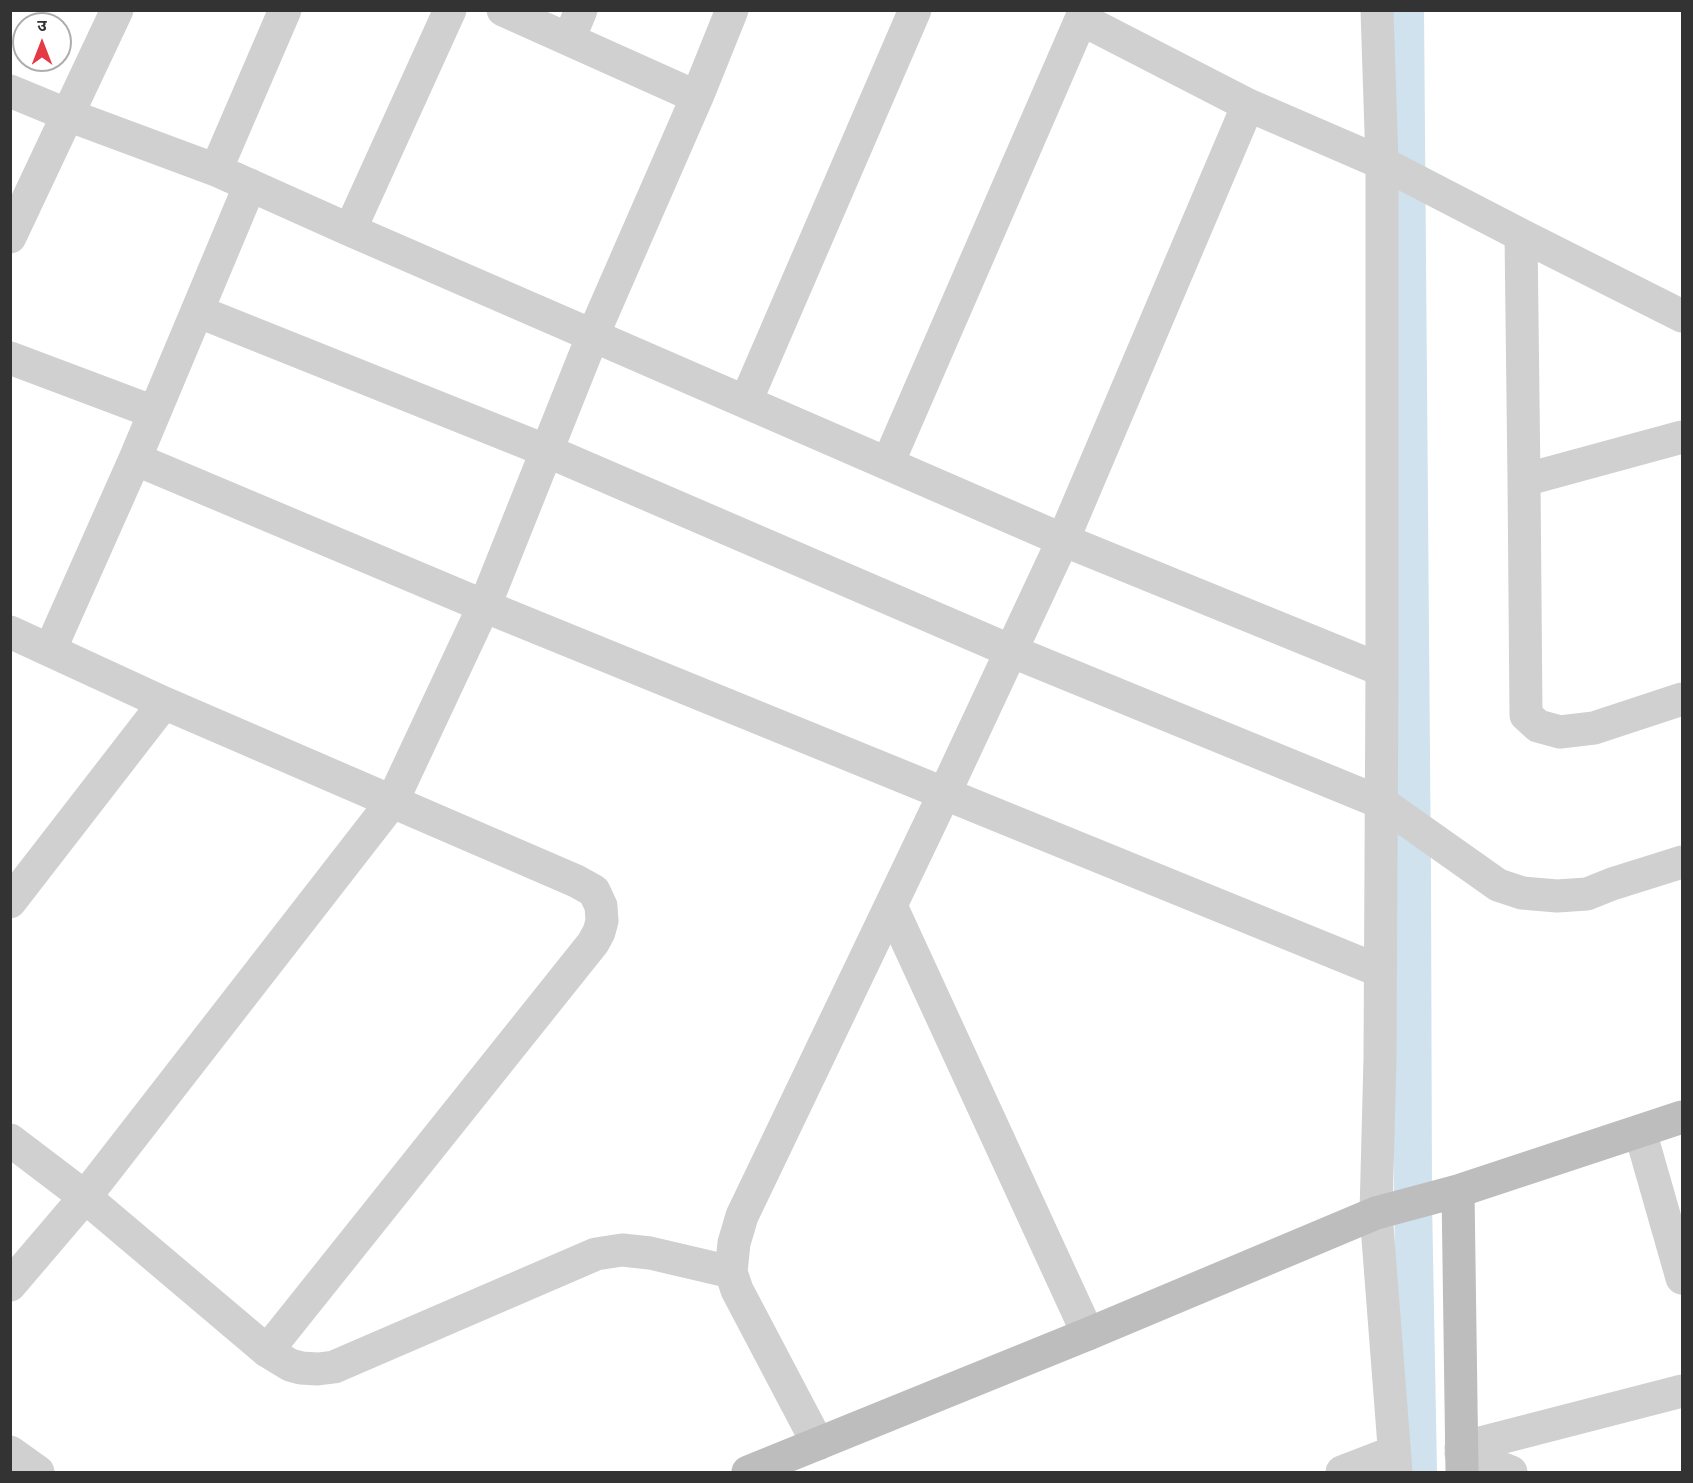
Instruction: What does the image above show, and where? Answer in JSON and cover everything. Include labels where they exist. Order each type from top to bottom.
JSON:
[{"type":"street","points":[[10,237],[117,10]]},
{"type":"street","points":[[216,170],[285,10]]},
{"type":"street","points":[[351,230],[450,10]]},
{"type":"street","points":[[503,10],[575,25],[697,97]]},
{"type":"street","points":[[10,1285],[85,1197],[392,801],[484,606],[593,336],[697,97],[732,10]]},
{"type":"street","points":[[746,401],[915,10]]},
{"type":"street","points":[[1342,1473],[1395,1462],[1382,1211],[1380,1058],[1382,163],[1377,10]]},
{"type":"street","points":[[888,463],[1083,14],[1248,105],[1382,163],[1683,316]]},
{"type":"street","points":[[10,91],[69,116],[216,170],[1063,540],[1382,670]]},
{"type":"street","points":[[818,1444],[736,1290],[731,1272],[734,1243],[742,1216],[1063,540],[1248,105]]},
{"type":"street","points":[[50,650],[135,459],[250,185]]},
{"type":"street","points":[[1521,235],[1526,715],[1538,726],[1560,732],[1594,728],[1683,699]]},
{"type":"street","points":[[197,311],[547,451],[1011,651],[1382,803],[1498,885],[1522,893],[1557,896],[1587,894],[1683,862]]},
{"type":"street","points":[[10,358],[155,411]]},
{"type":"street","points":[[1524,480],[1683,437]]},
{"type":"street","points":[[135,459],[484,606],[1380,971]]},
{"type":"street","points":[[10,632],[164,703],[576,881],[594,891],[601,906],[602,921],[593,944],[267,1351]]},
{"type":"street","points":[[10,902],[164,703]]},
{"type":"street","points":[[891,906],[1088,1334]]},
{"type":"street","points":[[748,1473],[1382,1211],[1455,1192],[1683,1117]]},
{"type":"street","points":[[1641,1131],[1683,1278]]},
{"type":"street","points":[[10,1140],[85,1197],[267,1351],[290,1365],[301,1368],[334,1367],[596,1254],[622,1250],[650,1253],[731,1272]]},
{"type":"street","points":[[1455,1192],[1461,1458]]},
{"type":"street","points":[[1461,1458],[1683,1391]]},
{"type":"street","points":[[10,1452],[38,1473]]},
{"type":"street","points":[[1461,1458],[1511,1473]]},
{"type":"waterway","points":[[1405,10],[1413,1201],[1418,1472]]}]
